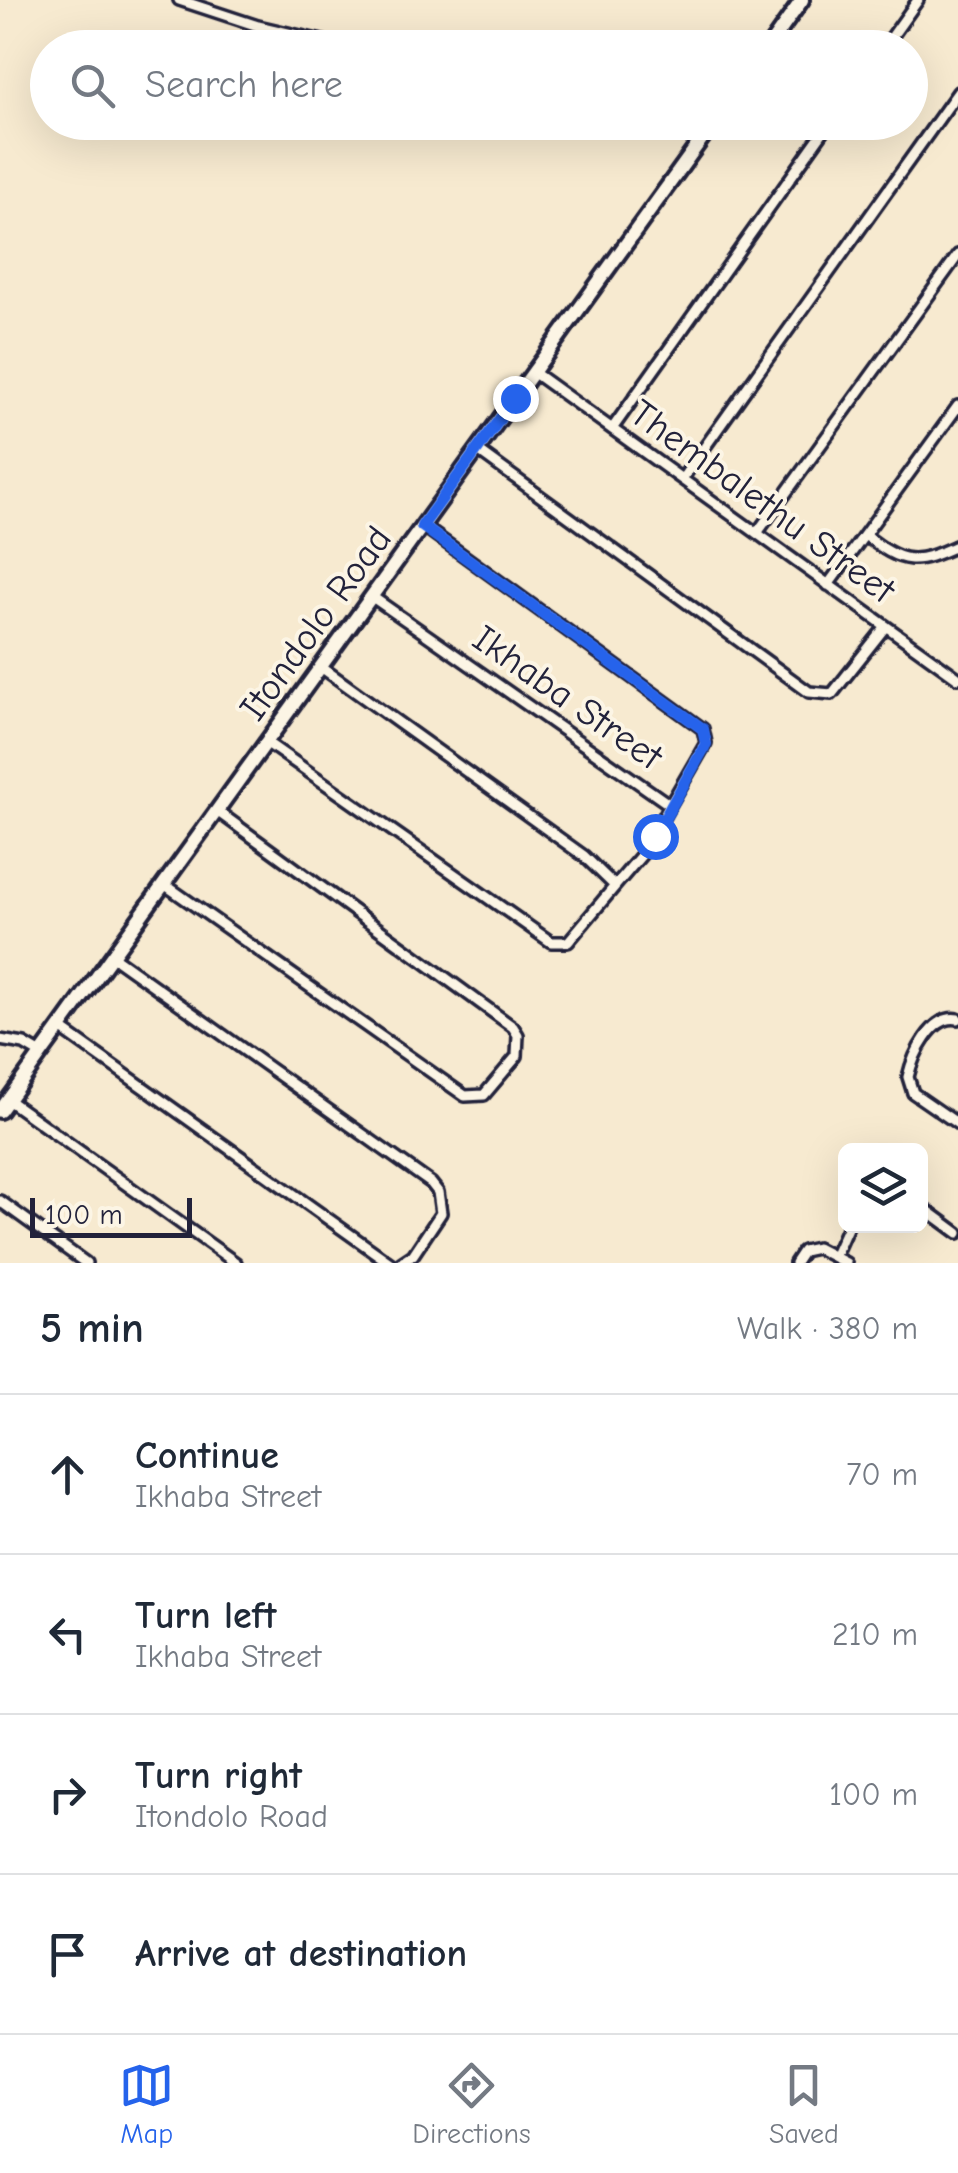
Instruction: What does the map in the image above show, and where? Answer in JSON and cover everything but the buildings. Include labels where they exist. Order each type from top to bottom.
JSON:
[{"type":"street","points":[[179,0],[275,30]]},
{"type":"street","points":[[781,30],[802,0]]},
{"type":"street","points":[[897,30],[918,0]]},
{"type":"street","points":[[928,134],[958,92]]},
{"type":"street","name":"Itondolo Road","points":[[4,1106],[701,140]]},
{"type":"street","points":[[612,429],[817,140]]},
{"type":"street","points":[[682,479],[924,140]]},
{"type":"street","points":[[756,533],[958,255]]},
{"type":"street","name":"Thembalethu Street","points":[[534,372],[958,678]]},
{"type":"street","points":[[828,585],[958,406]]},
{"type":"street","points":[[477,450],[809,692],[832,694],[886,626]]},
{"type":"street","name":"Ikhaba Street","points":[[371,596],[670,805],[706,744],[703,729],[422,526]]},
{"type":"street","points":[[865,535],[890,555],[916,561],[958,545]]},
{"type":"street","points":[[321,666],[584,856],[615,886]]},
{"type":"street","points":[[266,742],[550,942],[560,944],[573,938],[644,852],[670,805]]},
{"type":"street","points":[[164,884],[465,1096],[484,1096],[517,1056],[518,1035],[512,1027],[217,811]]},
{"type":"street","points":[[112,956],[431,1183],[438,1192],[441,1213],[413,1255],[402,1263]]},
{"type":"street","points":[[958,1018],[936,1024],[908,1077],[913,1093],[958,1124]]},
{"type":"street","points":[[60,1028],[390,1263]]},
{"type":"street","points":[[0,1040],[24,1044],[41,1054]]},
{"type":"street","points":[[4,1106],[236,1263]]},
{"type":"street","points":[[0,1201],[86,1263]]},
{"type":"street","points":[[928,1211],[958,1233]]},
{"type":"street","points":[[835,1255],[845,1233]]},
{"type":"street","points":[[794,1263],[810,1248],[835,1255],[846,1263]]},
{"type":"route","points":[[515,398],[422,526],[703,729],[706,744],[655,836]]}]
